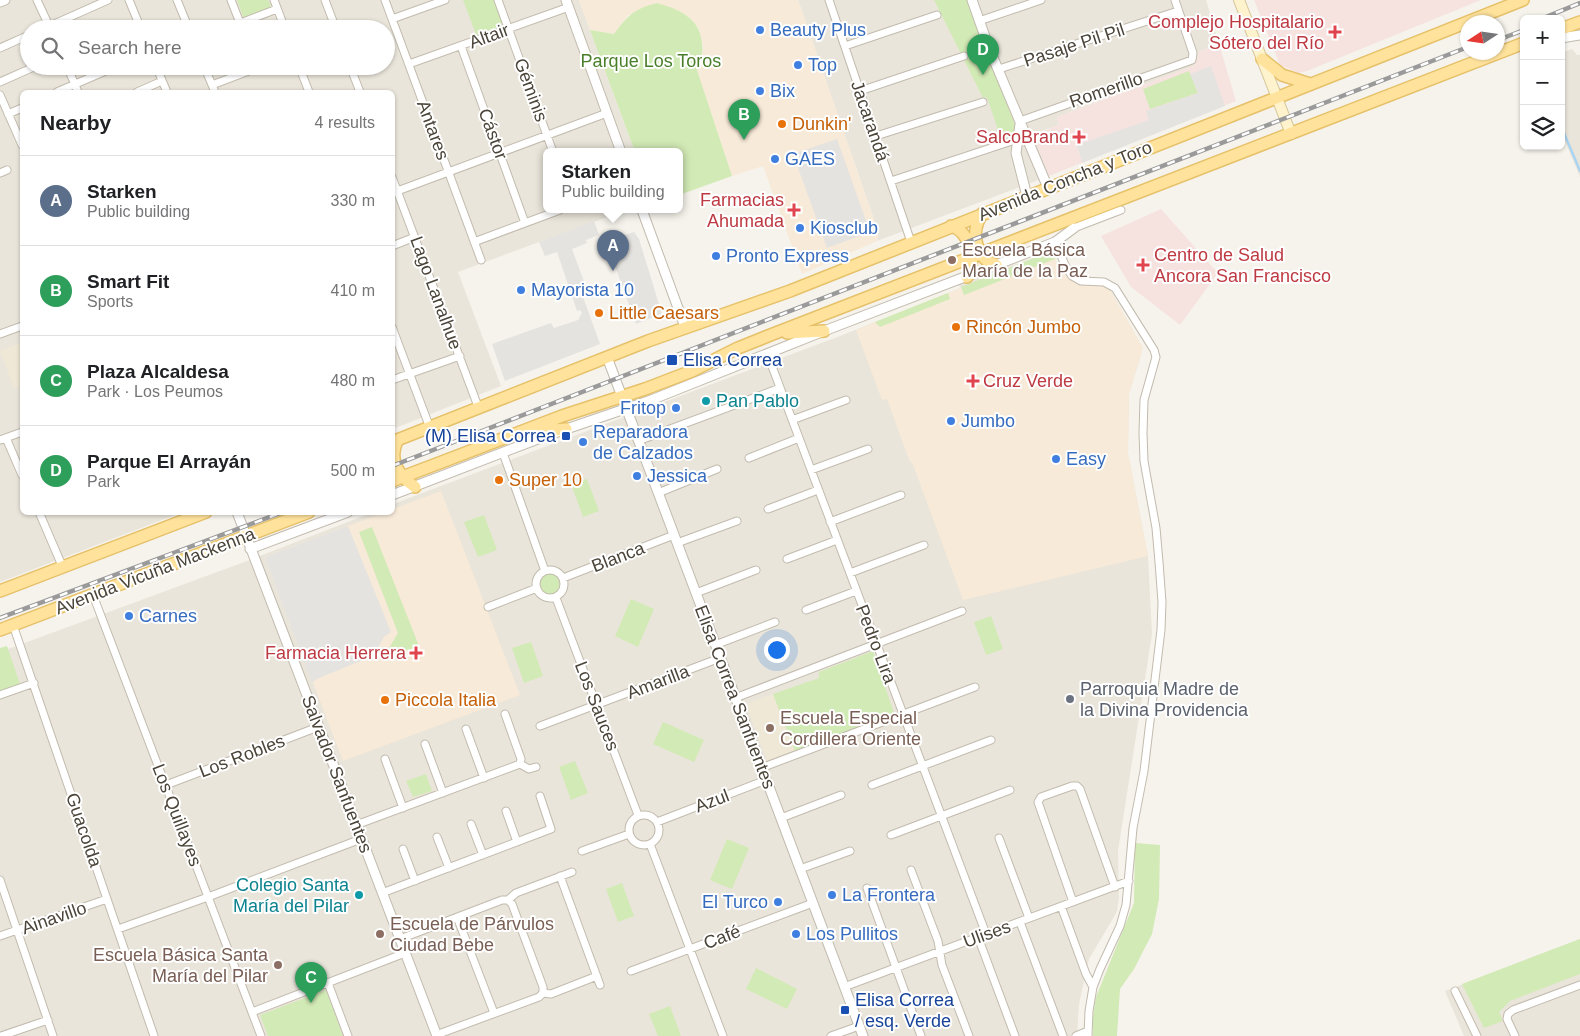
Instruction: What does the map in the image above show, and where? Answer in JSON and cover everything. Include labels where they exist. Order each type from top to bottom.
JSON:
[{"type":"main road","points":[[1239,0],[1291,134]]},
{"type":"main road","name":"Avenida Concha y Toro","points":[[395,441],[607,357],[782,294],[1523,0]]},
{"type":"main road","points":[[1565,28],[1580,22]]},
{"type":"main road","name":"Avenida Concha y Toro","points":[[622,397],[692,371],[738,348],[773,334],[976,256],[1094,214],[1144,191],[1520,45]]},
{"type":"main road","points":[[1262,59],[1282,75],[1310,84]]},
{"type":"main road","points":[[1122,210],[1144,191]]},
{"type":"main road","points":[[967,277],[976,256],[976,224],[983,213]]},
{"type":"main road","points":[[1074,228],[1094,214]]},
{"type":"main road","points":[[951,226],[963,234],[976,256],[996,265]]},
{"type":"main road","points":[[773,334],[824,331]]},
{"type":"main road","points":[[397,479],[516,433],[622,397]]},
{"type":"main road","points":[[516,433],[566,429]]},
{"type":"main road","points":[[397,479],[415,487]]},
{"type":"main road","points":[[0,591],[198,515]]},
{"type":"main road","name":"Avenida Vicuña Mackenna","points":[[0,630],[301,515]]},
{"type":"street","points":[[0,2],[5,0]]},
{"type":"street","points":[[37,0],[44,20]]},
{"type":"street","points":[[64,20],[108,0]]},
{"type":"street","points":[[129,0],[137,20]]},
{"type":"street","points":[[177,0],[185,20]]},
{"type":"street","points":[[231,0],[239,20]]},
{"type":"street","points":[[274,0],[281,20]]},
{"type":"street","points":[[325,0],[333,20]]},
{"type":"street","name":"Antares","points":[[384,0],[392,19]]},
{"type":"street","points":[[392,19],[445,0]]},
{"type":"street","name":"Géminis","points":[[498,0],[552,148]]},
{"type":"street","name":"Jacarandá","points":[[830,0],[911,242]]},
{"type":"street","points":[[972,0],[998,69],[1048,188]]},
{"type":"street","points":[[979,21],[1041,0]]},
{"type":"street","points":[[1174,0],[1178,11]]},
{"type":"street","points":[[568,4],[620,148]]},
{"type":"street","name":"Altair","points":[[409,64],[509,29],[568,4]]},
{"type":"street","points":[[248,20],[277,9]]},
{"type":"street","name":"Romerillo","points":[[1020,121],[1192,60],[1192,53],[1178,11]]},
{"type":"street","name":"Pasaje Pil Pil","points":[[998,69],[1178,11]]},
{"type":"street","points":[[845,46],[937,16]]},
{"type":"street","name":"Antares","points":[[395,27],[481,260]]},
{"type":"street","points":[[1565,37],[1580,35]]},
{"type":"street","points":[[0,48],[20,39]]},
{"type":"street","name":"Cástor","points":[[461,46],[525,223]]},
{"type":"street","points":[[860,91],[964,56]]},
{"type":"street","points":[[0,82],[20,73]]},
{"type":"street","points":[[71,75],[77,90]]},
{"type":"street","points":[[62,90],[97,75]]},
{"type":"street","points":[[160,75],[166,90]]},
{"type":"street","points":[[208,75],[214,89],[243,75]]},
{"type":"street","points":[[302,75],[308,90]]},
{"type":"street","points":[[353,75],[359,90]]},
{"type":"street","points":[[142,90],[162,81]]},
{"type":"street","points":[[0,95],[20,140]]},
{"type":"street","points":[[876,136],[983,102]]},
{"type":"street","points":[[8,114],[20,109]]},
{"type":"street","points":[[395,192],[607,113]]},
{"type":"street","points":[[1020,121],[1017,157],[1028,196]]},
{"type":"street","points":[[891,181],[1012,141],[1017,141]]},
{"type":"street","name":"Lago Lanalhue","points":[[395,192],[416,237],[479,408]]},
{"type":"street","points":[[1094,214],[1122,210]]},
{"type":"street","points":[[474,242],[552,213]]},
{"type":"street","points":[[643,213],[685,328]]},
{"type":"street","points":[[395,494],[566,429],[626,409],[967,277],[1055,242],[1074,228]]},
{"type":"street","points":[[395,245],[416,237]]},
{"type":"street","points":[[1055,242],[1066,267],[1077,279],[1086,282],[1104,282],[1115,288],[1155,353],[1155,361],[1144,400],[1143,433],[1144,461],[1156,528],[1162,602],[1161,630],[1144,771],[1133,828],[1129,881],[1123,916],[1093,987],[1088,1034],[1076,1036]]},
{"type":"street","points":[[0,334],[20,327]]},
{"type":"street","points":[[395,336],[430,428]]},
{"type":"street","name":"Pedro Lira","points":[[767,353],[941,816],[1015,1036]]},
{"type":"street","points":[[395,379],[460,356]]},
{"type":"street","name":"Elisa Correa Sanfuentes","points":[[607,357],[862,1036]]},
{"type":"street","points":[[638,441],[780,388]]},
{"type":"street","points":[[792,420],[846,400]]},
{"type":"street","points":[[20,433],[3,439],[20,471]]},
{"type":"street","points":[[749,458],[799,438]]},
{"type":"street","points":[[811,470],[868,449]]},
{"type":"street","points":[[504,452],[545,571]]},
{"type":"street","points":[[658,493],[717,469]]},
{"type":"street","points":[[768,510],[818,490]]},
{"type":"street","points":[[830,522],[901,495]]},
{"type":"street","points":[[40,515],[63,568]]},
{"type":"street","name":"Salvador Sanfuentes","points":[[238,515],[436,1036]]},
{"type":"street","points":[[250,549],[340,515]]},
{"type":"street","name":"Blanca","points":[[563,578],[675,539],[737,521]]},
{"type":"street","points":[[787,559],[837,540]]},
{"type":"street","points":[[850,573],[924,545]]},
{"type":"street","points":[[554,570],[561,574],[563,578],[564,590],[556,598],[546,598],[537,588],[537,580],[545,571],[554,570]]},
{"type":"street","points":[[696,594],[756,570]]},
{"type":"street","points":[[488,607],[537,588]]},
{"type":"street","points":[[806,610],[856,591]]},
{"type":"street","name":"Los Quillayes","points":[[93,594],[261,1036]]},
{"type":"street","name":"Los Sauces","points":[[556,598],[638,815]]},
{"type":"street","points":[[735,698],[962,611]]},
{"type":"street","points":[[715,645],[775,622]]},
{"type":"street","name":"Guacolda","points":[[13,625],[154,1036]]},
{"type":"street","name":"Amarilla","points":[[540,726],[720,658]]},
{"type":"street","points":[[0,695],[34,683]]},
{"type":"street","points":[[762,768],[975,687]]},
{"type":"street","points":[[505,714],[521,759],[520,764]]},
{"type":"street","name":"Los Robles","points":[[166,785],[318,727]]},
{"type":"street","points":[[466,729],[484,778]]},
{"type":"street","points":[[872,785],[991,740]]},
{"type":"street","points":[[425,744],[443,793]]},
{"type":"street","points":[[385,759],[403,808]]},
{"type":"street","points":[[520,764],[529,769],[536,767]]},
{"type":"street","points":[[356,825],[520,764]]},
{"type":"street","name":"Azul","points":[[658,822],[766,780]]},
{"type":"street","points":[[1073,902],[1038,804],[1038,800],[1041,797],[1072,786],[1079,787],[1115,887]]},
{"type":"street","points":[[891,835],[1010,790]]},
{"type":"street","points":[[780,818],[841,795]]},
{"type":"street","points":[[382,893],[552,829],[540,796]]},
{"type":"street","points":[[506,811],[518,842]]},
{"type":"street","points":[[638,815],[650,815],[658,822],[659,832],[650,844],[642,845],[635,842],[629,834],[629,824],[638,815]]},
{"type":"street","points":[[472,824],[483,855]]},
{"type":"street","points":[[582,851],[629,834]]},
{"type":"street","points":[[437,837],[449,868]]},
{"type":"street","points":[[999,838],[1029,918]]},
{"type":"street","points":[[118,929],[361,839]]},
{"type":"street","points":[[650,844],[722,1036]]},
{"type":"street","points":[[403,849],[414,881]]},
{"type":"street","points":[[800,869],[850,851]]},
{"type":"street","points":[[911,870],[938,940],[942,965],[969,1036]]},
{"type":"street","points":[[400,939],[502,900],[508,900],[516,893],[572,872]]},
{"type":"street","points":[[560,876],[600,985]]},
{"type":"street","points":[[0,880],[53,1036]]},
{"type":"street","name":"Ulises","points":[[844,987],[1129,881]]},
{"type":"street","points":[[867,888],[921,1036]]},
{"type":"street","name":"Ainavillo","points":[[0,936],[108,899]]},
{"type":"street","points":[[436,1036],[541,996],[543,993],[543,987],[512,904],[508,900]]},
{"type":"street","name":"Café","points":[[631,971],[812,903]]},
{"type":"street","points":[[1061,906],[1086,974],[1093,987]]},
{"type":"street","points":[[457,917],[494,1014]]},
{"type":"street","points":[[1020,922],[1063,1036]]},
{"type":"street","points":[[252,1012],[405,953]]},
{"type":"street","points":[[543,993],[550,994],[597,976]]},
{"type":"street","points":[[328,983],[348,1036]]},
{"type":"street","points":[[1515,1036],[1507,1020],[1508,1014],[1513,1010],[1580,984]]},
{"type":"street","points":[[1455,991],[1477,1036]]},
{"type":"street","points":[[0,1036],[48,1020]]},
{"type":"street","points":[[831,1036],[859,1026]]},
{"type":"shaded area","points":[[0,0],[579,0],[634,148],[543,148],[543,213],[618,213],[458,272],[501,386],[395,428],[395,90],[20,90],[20,515],[175,515],[0,582]]},
{"type":"shaded area","points":[[579,0],[798,0],[878,231],[877,241],[802,274],[763,166],[732,176],[697,70],[702,62],[703,46],[698,27],[689,17],[680,12],[628,15],[614,34],[590,30]]},
{"type":"shaded area","points":[[798,0],[1206,0],[1219,44],[1199,52],[1194,66],[1057,117],[1059,125],[1033,134],[1049,176],[877,241],[878,231]]},
{"type":"shaded area","name":"Complejo Hospitalario Sótero del Río","points":[[1254,0],[1481,0],[1299,73],[1280,65]]},
{"type":"shaded area","points":[[1219,44],[1236,101],[1049,176],[1033,135],[1059,125],[1057,117],[1194,66],[1199,52]]},
{"type":"shaded area","points":[[1572,49],[1577,55],[1580,55],[1580,177],[1565,141],[1565,52]]},
{"type":"shaded area","points":[[1211,66],[1225,106],[1082,163],[1077,145],[1149,120],[1146,111],[1198,93],[1190,74]]},
{"type":"shaded area","points":[[837,139],[870,232],[827,248],[793,154]]},
{"type":"shaded area","points":[[1161,209],[1218,273],[1180,325],[1131,287],[1101,236]]},
{"type":"shaded area","points":[[594,221],[599,235],[586,240],[587,243],[572,249],[589,295],[583,297],[600,344],[505,381],[492,344],[551,323],[554,328],[578,320],[582,313],[580,310],[577,311],[557,252],[545,256],[539,242]]},
{"type":"shaded area","points":[[634,232],[639,239],[662,314],[636,324],[606,241]]},
{"type":"shaded area","points":[[1052,251],[1059,268],[1070,279],[1110,290],[1143,348],[1129,394],[1128,453],[1148,556],[1152,634],[1118,851],[1119,898],[1117,911],[1089,959],[1079,1004],[1077,1036],[0,1036],[0,652],[366,515],[395,515],[395,503],[840,336],[961,288],[958,285]]},
{"type":"shaded area","points":[[1052,251],[1059,268],[1070,279],[1105,285],[1110,290],[1143,348],[1129,394],[1128,453],[1148,556],[963,600],[912,462],[910,462],[887,399],[882,400],[856,330]]},
{"type":"shaded area","points":[[20,344],[20,386],[14,388],[0,351]]},
{"type":"shaded area","points":[[441,491],[520,695],[343,761],[265,557],[378,515],[395,515],[395,508]]},
{"type":"shaded area","points":[[348,526],[391,632],[384,637],[373,656],[312,682],[265,557]]},
{"type":"shaded area","name":"Escuela Especial Cordillera Oriente","points":[[773,694],[795,751],[767,761],[746,704]]},
{"type":"shaded area","points":[[1580,939],[1580,1036],[1464,1036],[1445,991]]},
{"type":"green space","points":[[237,0],[268,0],[272,8],[244,19]]},
{"type":"green space","points":[[463,0],[495,0],[505,27],[477,37]]},
{"type":"green space","points":[[934,0],[968,0],[1017,130],[1013,134],[1012,139],[1002,142],[988,100],[986,97],[983,98]]},
{"type":"green space","name":"Parque Los Toros","points":[[657,3],[673,8],[687,16],[697,27],[702,43],[702,54],[697,70],[732,176],[683,194],[683,148],[634,148],[590,30],[614,34],[623,22],[637,10]]},
{"type":"green space","points":[[1189,71],[1198,93],[1150,109],[1143,89]]},
{"type":"green space","points":[[1052,251],[1055,259],[964,295],[961,287]]},
{"type":"green space","points":[[948,293],[950,299],[880,327],[875,322]]},
{"type":"green space","points":[[587,479],[599,511],[583,517],[571,484]]},
{"type":"green space","points":[[484,515],[497,550],[478,557],[464,522]]},
{"type":"green space","points":[[372,527],[419,646],[382,660],[398,633],[359,532]]},
{"type":"green space","points":[[551,572],[560,575],[563,584],[560,593],[551,596],[542,593],[539,584],[542,575]]},
{"type":"green space","points":[[631,599],[654,609],[638,647],[615,636]]},
{"type":"green space","points":[[991,616],[1003,649],[986,655],[974,622]]},
{"type":"green space","points":[[531,642],[543,676],[524,683],[512,648]]},
{"type":"green space","points":[[7,646],[20,684],[0,691],[0,648]]},
{"type":"green space","points":[[873,651],[894,713],[795,751],[773,694],[819,678],[819,672]]},
{"type":"green space","points":[[663,722],[704,740],[694,762],[653,744]]},
{"type":"green space","points":[[575,761],[588,793],[571,800],[559,767]]},
{"type":"green space","points":[[426,774],[432,791],[413,797],[406,781]]},
{"type":"green space","points":[[727,839],[749,848],[732,889],[710,880]]},
{"type":"green space","points":[[1135,843],[1160,845],[1159,899],[1152,934],[1134,969],[1120,989],[1117,1036],[1093,1036],[1093,1016],[1096,997],[1134,903]]},
{"type":"green space","points":[[622,883],[634,916],[618,922],[606,889]]},
{"type":"green space","points":[[1580,939],[1580,974],[1510,1001],[1499,1012],[1503,1021],[1484,1028],[1462,984]]},
{"type":"green space","points":[[756,968],[797,989],[787,1009],[746,989]]},
{"type":"green space","points":[[326,990],[343,1036],[268,1036],[260,1015]]},
{"type":"green space","points":[[670,1006],[681,1036],[658,1036],[649,1014]]},
{"type":"waterway","points":[[1565,135],[1580,171]]},
{"type":"railway","points":[[1551,15],[1580,3]]},
{"type":"railway","points":[[1505,37],[1520,32]]},
{"type":"railway","points":[[395,465],[1460,50]]},
{"type":"railway","points":[[0,618],[275,515]]},
{"type":"place","name":"Beauty Plus","points":[[760,30]]},
{"type":"place","name":"Complejo Hospitalario Sótero del Río","points":[[1335,32]]},
{"type":"place","name":"Top","points":[[798,65]]},
{"type":"place","name":"Parque El Arrayán","points":[[983,75]]},
{"type":"place","name":"Bix","points":[[760,91]]},
{"type":"place","name":"Dunkin'","points":[[782,124]]},
{"type":"place","name":"SalcoBrand","points":[[1079,137]]},
{"type":"place","name":"Smart Fit","points":[[744,140]]},
{"type":"place","name":"GAES","points":[[775,159]]},
{"type":"place","name":"Farmacias Ahumada","points":[[794,210]]},
{"type":"place","name":"Kiosclub","points":[[800,228]]},
{"type":"place","name":"Pronto Express","points":[[716,256]]},
{"type":"place","name":"Escuela Básica María de la Paz","points":[[952,260]]},
{"type":"place","name":"Centro de Salud Ancora San Francisco","points":[[1143,265]]},
{"type":"place","name":"Starken","points":[[613,271]]},
{"type":"place","name":"Mayorista 10","points":[[521,290]]},
{"type":"place","name":"Little Caesars","points":[[599,313]]},
{"type":"place","name":"Rincón Jumbo","points":[[956,327]]},
{"type":"place","name":"Elisa Correa","points":[[672,360]]},
{"type":"place","name":"Cruz Verde","points":[[973,381]]},
{"type":"place","name":"Pan Pablo","points":[[706,401]]},
{"type":"place","name":"Fritop","points":[[676,408]]},
{"type":"place","name":"Jumbo","points":[[951,421]]},
{"type":"place","name":"(M) Elisa Correa","points":[[566,436]]},
{"type":"place","name":"Reparadora de Calzados","points":[[583,442]]},
{"type":"place","name":"Easy","points":[[1056,459]]},
{"type":"place","name":"Jessica","points":[[637,476]]},
{"type":"place","name":"Super 10","points":[[499,480]]},
{"type":"place","name":"Carnes","points":[[129,616]]},
{"type":"place","name":"Farmacia Herrera","points":[[416,653]]},
{"type":"place","name":"Parroquia Madre de la Divina Providencia","points":[[1070,699]]},
{"type":"place","name":"Piccola Italia","points":[[385,700]]},
{"type":"place","name":"Escuela Especial Cordillera Oriente","points":[[770,728]]},
{"type":"place","name":"Colegio Santa María del Pilar","points":[[359,895]]},
{"type":"place","name":"La Frontera","points":[[832,895]]},
{"type":"place","name":"El Turco","points":[[778,902]]},
{"type":"place","name":"Escuela de Párvulos Ciudad Bebe","points":[[380,934]]},
{"type":"place","name":"Los Pullitos","points":[[796,934]]},
{"type":"place","name":"Escuela Básica Santa María del Pilar","points":[[278,965]]},
{"type":"place","name":"Plaza Alcaldesa","points":[[311,1003]]},
{"type":"place","name":"Elisa Correa / esq. Verde","points":[[845,1010]]}]
